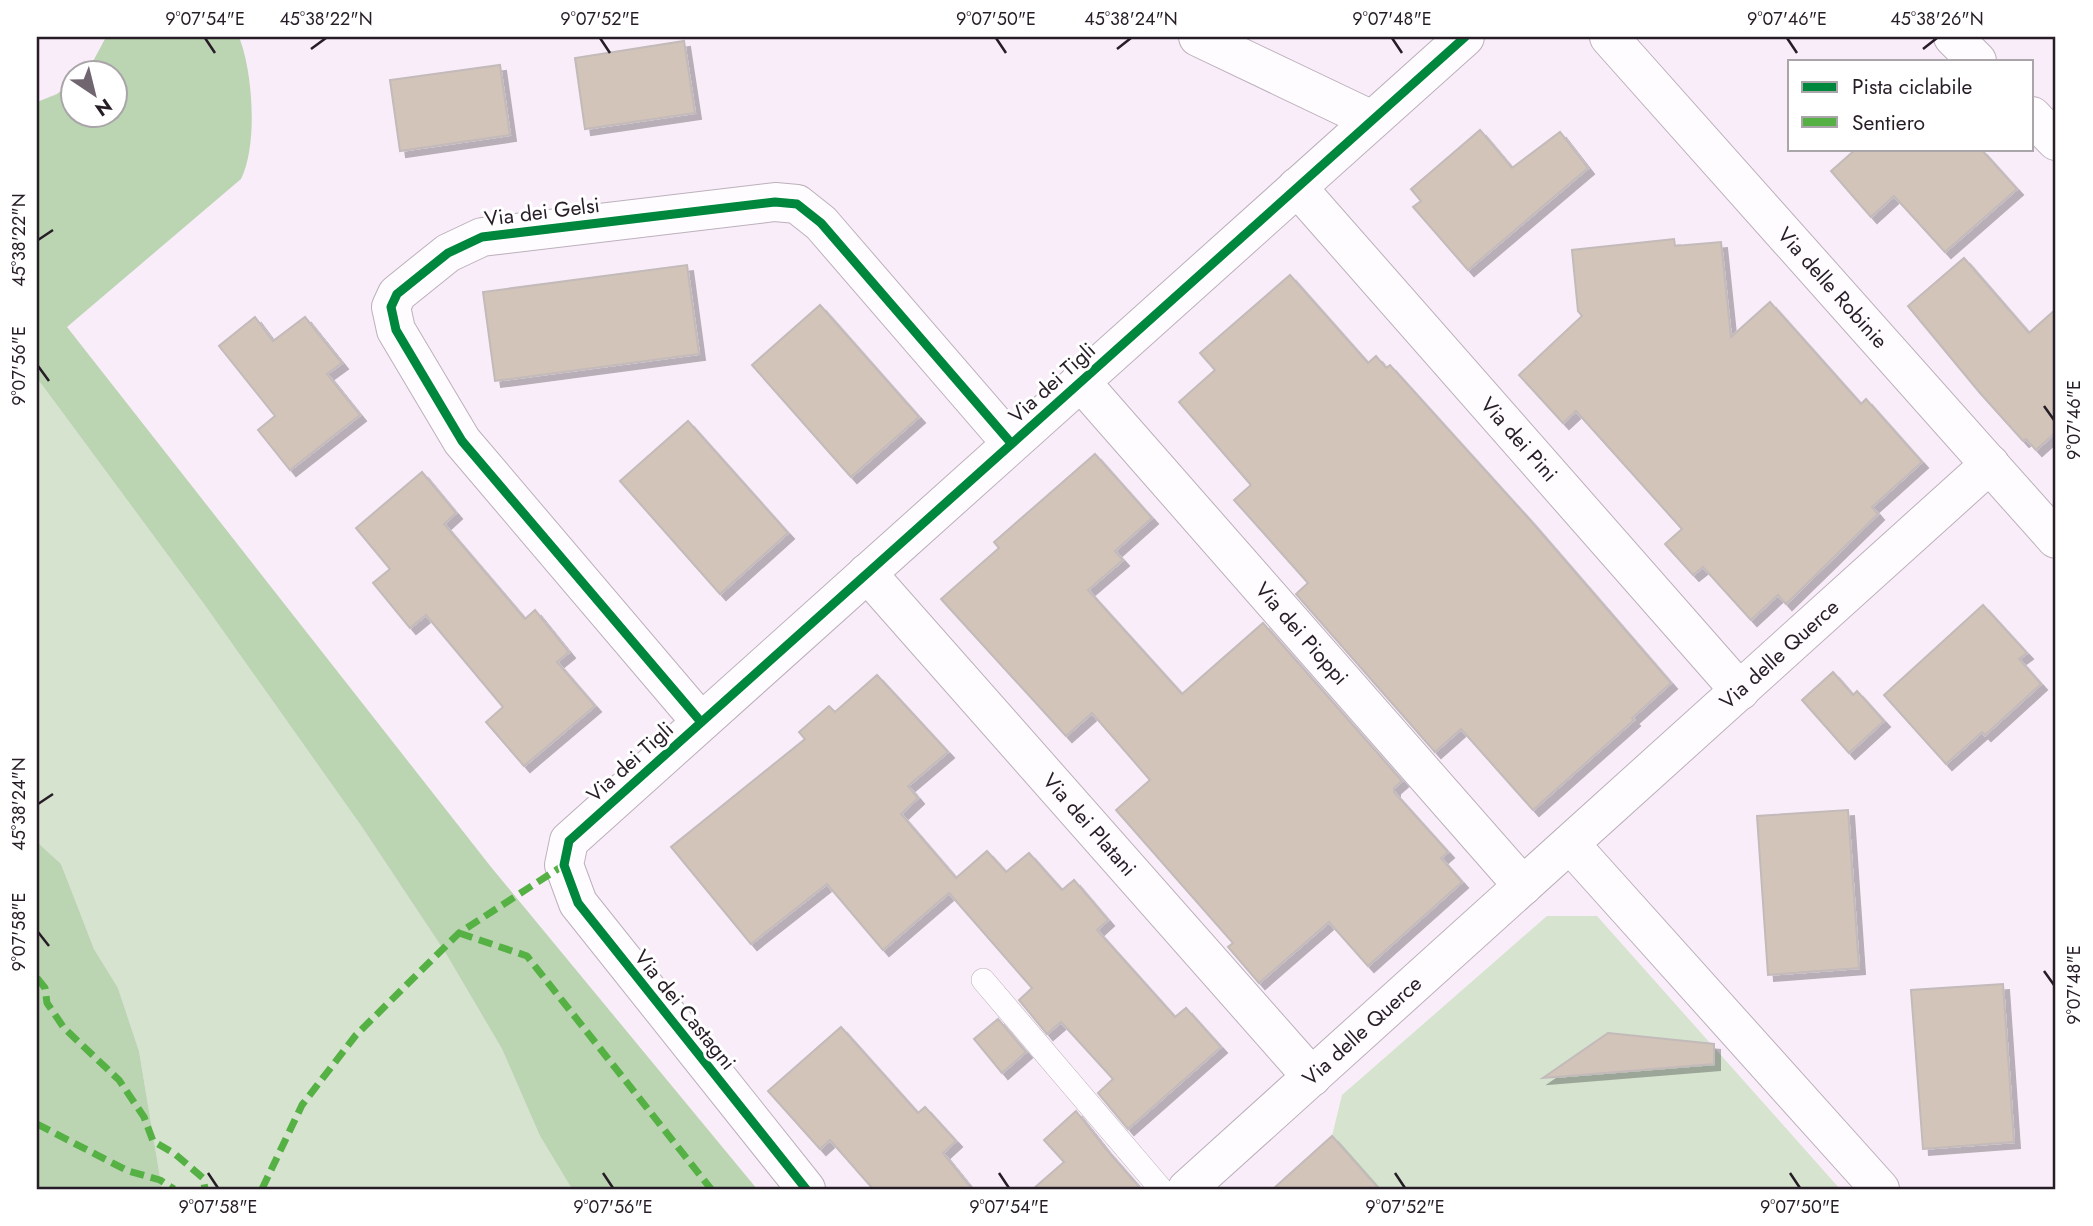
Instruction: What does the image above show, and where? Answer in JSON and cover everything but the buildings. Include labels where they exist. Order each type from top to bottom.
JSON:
[{"type":"street","points":[[1198,37],[1372,120]]},
{"type":"street","name":"Via dei Tigli","points":[[569,841],[1465,37]]},
{"type":"street","name":"Via delle Robinie","points":[[1609,37],[2056,539]]},
{"type":"street","points":[[1953,37],[1976,60]]},
{"type":"street","points":[[2034,119],[2056,141]]},
{"type":"street","name":"Via dei Pini","points":[[1297,187],[1740,691]]},
{"type":"street","name":"Via dei Gelsi","points":[[701,722],[462,441],[396,330],[390,307],[397,294],[448,253],[482,237],[775,202],[797,204],[821,223],[1011,443]]},
{"type":"street","name":"Via dei Pioppi","points":[[1080,381],[1524,886]]},
{"type":"street","name":"Via delle Querce","points":[[1188,1189],[1990,464]]},
{"type":"street","name":"Via dei Platani","points":[[867,573],[1312,1077]]},
{"type":"street","name":"Via dei Castagni","points":[[569,841],[564,865],[578,903],[806,1189]]},
{"type":"street","points":[[1570,844],[1880,1189]]},
{"type":"lane","points":[[983,980],[1161,1189]]},
{"type":"green space","points":[[106,37],[239,37],[248,69],[252,128],[241,179],[67,327],[491,867],[757,1189],[572,1189],[540,1136],[502,1049],[445,952],[362,827],[204,604],[37,378],[37,102],[60,92],[60,130],[130,130],[130,60],[94,60]]},
{"type":"green space","points":[[37,378],[204,604],[362,827],[445,952],[502,1049],[540,1136],[572,1189],[162,1189],[139,1051],[118,988],[94,949],[61,864],[37,842]]},
{"type":"green space","points":[[37,842],[61,864],[94,949],[118,988],[139,1051],[162,1189],[37,1189]]},
{"type":"green space","points":[[1547,916],[1597,916],[1840,1189],[1273,1189],[1332,1136],[1342,1095]]},
{"type":"marked path","points":[[262,1189],[302,1105],[356,1035],[459,933],[564,865]]},
{"type":"marked path","points":[[459,933],[527,956],[711,1189]]},
{"type":"marked path","points":[[37,978],[45,988],[47,1003],[64,1028],[119,1080],[144,1117],[153,1141],[175,1154],[203,1178],[205,1189]]},
{"type":"marked path","points":[[37,1124],[128,1171],[160,1180],[174,1189]]},
{"type":"cycle path","points":[[806,1189],[578,903],[564,865],[569,841],[1465,37]]},
{"type":"cycle path","points":[[701,722],[462,441],[396,330],[391,307],[397,294],[448,253],[482,237],[775,202],[797,204],[821,223],[1011,443]]}]
